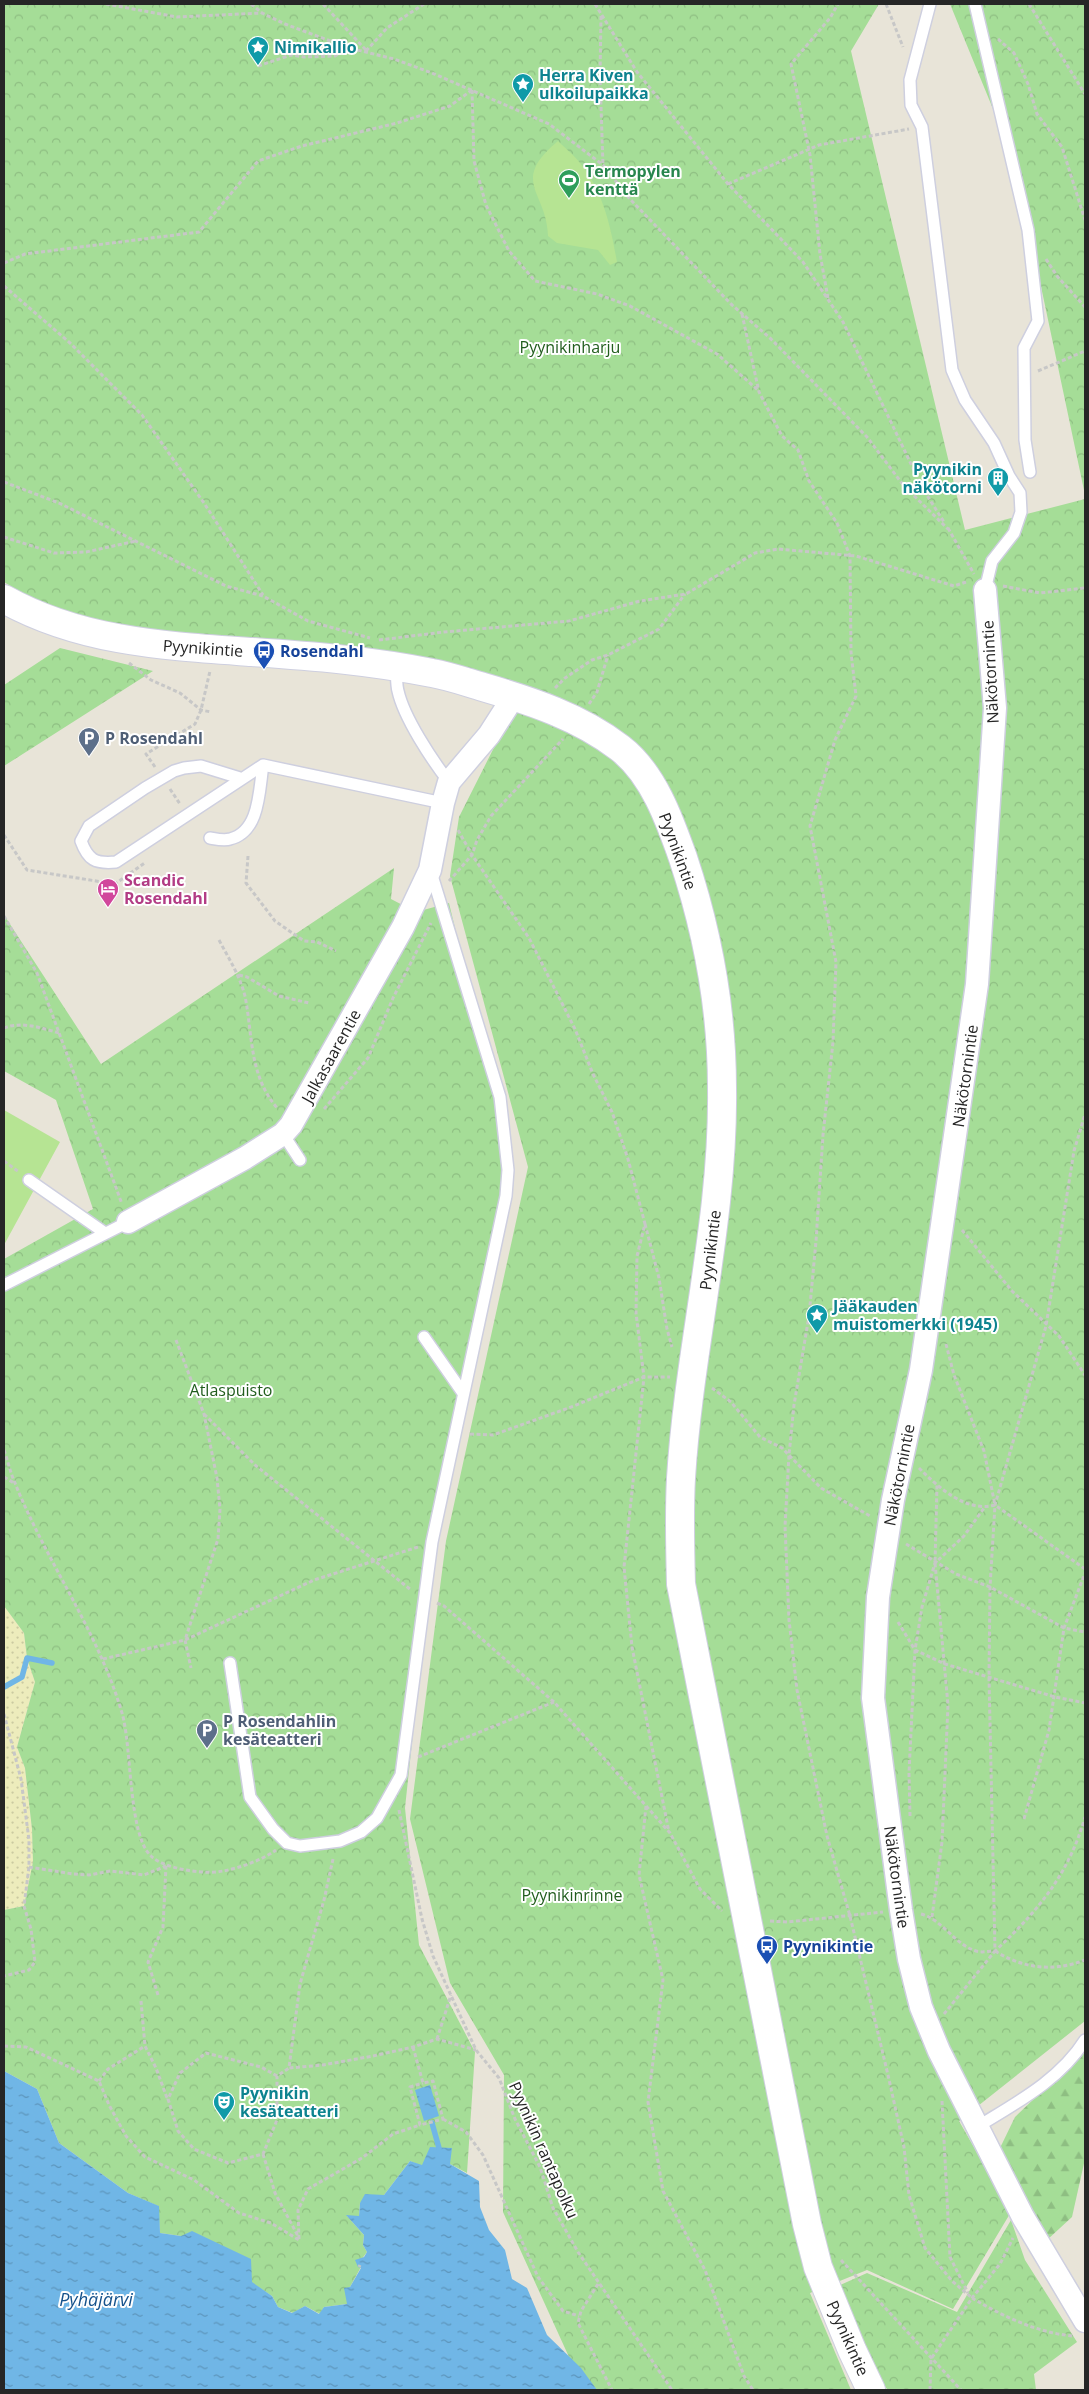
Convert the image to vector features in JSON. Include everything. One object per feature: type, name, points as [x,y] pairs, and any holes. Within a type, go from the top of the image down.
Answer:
[{"type":"street","name":"Näkötornintie","points":[[985,590],[995,708],[977,984],[921,1370],[889,1527],[878,1597],[873,1698],[909,1959],[921,2007],[930,2030],[977,2127],[1084,2329]]},
{"type":"street","name":"Pyynikintie","points":[[4,599],[40,618],[98,636],[154,645],[373,661],[439,674],[526,700],[578,722],[622,748],[642,772],[655,792],[669,820],[684,860],[711,961],[721,1043],[721,1134],[716,1208],[681,1475],[679,1529],[681,1584],[807,2224],[818,2267],[852,2350],[871,2390]]},
{"type":"street","name":"Jalkasaarentie","points":[[128,1222],[245,1158],[287,1129],[403,927],[430,870],[449,782],[489,735],[526,700]]},
{"type":"lane","points":[[930,4],[910,80],[911,105],[922,127],[952,370],[965,400],[994,443],[1009,476],[1020,493],[1021,512],[1014,533],[992,562],[985,590]]},
{"type":"lane","points":[[975,4],[1028,230],[1038,321],[1024,348],[1025,440],[1030,472]]},
{"type":"lane","points":[[396,666],[397,690],[405,709],[437,767],[449,782]]},
{"type":"lane","points":[[240,778],[201,766],[184,768],[162,778],[89,826],[81,841],[85,852],[91,859],[106,863],[116,862],[240,778],[263,765],[443,804]]},
{"type":"lane","points":[[210,838],[229,840],[248,830],[256,812],[263,765]]},
{"type":"lane","points":[[230,1662],[250,1797],[273,1829],[287,1843],[300,1846],[340,1841],[361,1832],[377,1818],[401,1775],[432,1542],[506,1196],[508,1170],[500,1097],[442,902],[430,870]]},
{"type":"lane","points":[[287,1129],[300,1160]]},
{"type":"lane","points":[[29,1180],[105,1233]]},
{"type":"lane","name":"Jalkasaarentie","points":[[4,1285],[128,1222]]},
{"type":"lane","points":[[424,1337],[463,1393]]},
{"type":"lane","points":[[977,2127],[1023,2099],[1056,2074],[1085,2040]]},
{"type":"path","points":[[106,4],[177,17],[262,13]]},
{"type":"path","points":[[252,4],[262,13],[349,48],[366,51],[417,67],[549,124],[603,165],[630,198],[742,314],[771,339],[867,437],[904,486],[948,529]]},
{"type":"path","points":[[323,4],[366,51]]},
{"type":"path","points":[[366,51],[387,28],[424,4]]},
{"type":"path","points":[[595,4],[637,72],[728,184],[803,262],[843,322],[924,489],[967,564],[985,590],[995,584],[1040,593],[1085,588]]},
{"type":"path","points":[[828,301],[820,254],[809,150],[791,64],[830,18],[838,4]]},
{"type":"path","points":[[886,4],[913,72]]},
{"type":"path","points":[[1030,4],[1085,94]]},
{"type":"path","points":[[602,14],[600,76],[603,165]]},
{"type":"path","points":[[980,23],[1014,53],[1028,84],[1037,114],[1062,146],[1085,220]]},
{"type":"path","points":[[258,66],[291,54],[304,58],[335,56],[349,48]]},
{"type":"path","points":[[4,263],[25,254],[199,232],[258,161],[302,146],[397,123],[450,106],[472,90]]},
{"type":"path","points":[[472,90],[474,161],[486,205],[509,251],[535,281],[597,294],[630,306],[717,354],[743,375],[759,392]]},
{"type":"path","points":[[728,184],[819,145],[922,127]]},
{"type":"path","points":[[1028,230],[1057,276],[1085,307]]},
{"type":"path","points":[[4,286],[70,343],[142,415],[204,503],[263,596]]},
{"type":"path","points":[[742,314],[759,392],[782,436],[798,450],[809,481],[838,522],[850,556],[851,652],[856,696],[835,740],[810,826],[836,962],[833,1042],[823,1135],[809,1316],[794,1405],[785,1526],[789,1620],[797,1690],[827,1836],[850,1916],[904,2147],[909,2194],[925,2248],[952,2281],[972,2298],[997,2312],[1054,2335],[1084,2329]]},
{"type":"path","points":[[1023,376],[1085,351]]},
{"type":"path","points":[[4,482],[59,503],[226,586],[263,596],[308,621],[377,640],[569,621],[640,601],[686,594]]},
{"type":"path","points":[[4,537],[54,553],[86,552],[136,541]]},
{"type":"path","points":[[526,700],[592,660],[608,655],[658,629],[686,594],[755,553],[778,550],[850,556],[954,586]]},
{"type":"path","points":[[323,1111],[368,1058],[393,998],[442,902],[446,884],[472,855],[477,840],[491,816],[542,764],[578,722],[597,692],[608,655]]},
{"type":"path","points":[[126,660],[151,680],[180,693],[201,710],[211,712]]},
{"type":"path","points":[[187,814],[146,754],[195,724],[201,710],[211,665]]},
{"type":"path","points":[[443,804],[472,855],[528,938],[576,1029],[593,1074],[612,1112],[625,1150],[659,1278],[667,1329],[674,1353],[681,1367],[732,1402],[760,1437],[782,1448],[821,1488],[889,1527],[899,1539],[956,1574],[990,1587],[1064,1628],[1085,1632]]},
{"type":"path","points":[[248,856],[246,883],[276,921],[304,941],[317,942],[336,951]]},
{"type":"path","points":[[4,916],[37,973],[128,1222]]},
{"type":"path","points":[[219,940],[239,975],[245,996],[258,1077],[287,1129]]},
{"type":"path","points":[[239,975],[247,977],[279,996],[309,1003]]},
{"type":"path","points":[[4,1028],[9,1026],[36,1026],[60,1034]]},
{"type":"path","points":[[996,1951],[989,1677],[990,1587],[995,1505],[1046,1326],[1074,1151],[1085,1114]]},
{"type":"path","points":[[957,1222],[971,1244],[992,1264],[1012,1291],[1070,1350],[1085,1375]]},
{"type":"path","points":[[645,1224],[637,1256],[636,1312],[644,1377],[624,1567],[632,1647],[670,1833]]},
{"type":"path","points":[[945,1337],[954,1375],[984,1451],[995,1505],[1085,1568]]},
{"type":"path","points":[[176,1340],[204,1414],[217,1478],[220,1509],[218,1539],[185,1640],[190,1668]]},
{"type":"path","points":[[455,1433],[493,1435],[574,1406],[644,1377],[693,1376]]},
{"type":"path","points":[[204,1414],[255,1465],[375,1561],[425,1598],[444,1606],[554,1702],[670,1833],[700,1889],[728,1916]]},
{"type":"path","points":[[4,1450],[15,1483],[103,1659],[122,1713],[128,1738],[135,1810],[140,1838],[150,1856],[166,1866],[222,1872],[268,1855],[287,1843]]},
{"type":"path","points":[[903,1454],[937,1485],[973,1506],[984,1508],[995,1505]]},
{"type":"path","points":[[4,1477],[15,1483]]},
{"type":"path","points":[[937,1485],[935,1562],[948,1705],[943,1833],[932,1917],[963,1945],[977,1951],[996,1951],[1013,1962],[1042,1967],[1068,1966],[1085,1960]]},
{"type":"path","points":[[911,1822],[909,1773],[915,1650],[922,1607],[935,1562],[964,1536],[984,1508]]},
{"type":"path","points":[[103,1659],[185,1640],[314,1580],[432,1542]]},
{"type":"path","points":[[1024,1819],[1049,1730],[1064,1628],[1085,1573]]},
{"type":"path","points":[[878,1597],[891,1611],[915,1650],[945,1664],[1055,1697],[1085,1703]]},
{"type":"path","points":[[403,1761],[430,1753],[554,1702]]},
{"type":"path","points":[[4,1714],[21,1779],[29,1840],[29,1867],[24,1906],[31,1929],[35,1962],[29,1970],[4,1976]]},
{"type":"path","name":"Pyynikin rantapolku","points":[[394,1790],[422,1919],[433,1956],[476,2050],[498,2078],[515,2119],[540,2167],[553,2208],[598,2284],[672,2390]]},
{"type":"path","points":[[646,1806],[639,1875],[663,1980],[648,2102],[664,2191],[704,2270],[744,2376],[753,2390]]},
{"type":"path","points":[[930,2030],[996,1951],[1027,1921],[1057,1884],[1079,1840],[1085,1817]]},
{"type":"path","points":[[289,2068],[300,1984],[334,1858]]},
{"type":"path","points":[[29,1867],[73,1874],[89,1875],[110,1871],[144,1875],[166,1866]]},
{"type":"path","points":[[158,1994],[148,1962],[163,1927],[166,1866]]},
{"type":"path","points":[[769,1921],[787,1922],[886,1912]]},
{"type":"path","points":[[437,2039],[451,1995]]},
{"type":"path","points":[[141,2001],[145,2046],[156,2068],[178,2131],[194,2149],[228,2163],[263,2154]]},
{"type":"path","points":[[277,2076],[289,2068],[323,2065],[413,2047],[437,2039],[476,2050]]},
{"type":"path","points":[[4,2046],[26,2047],[99,2080],[109,2105],[126,2136],[145,2157],[194,2180],[239,2213],[271,2223],[299,2240]]},
{"type":"path","points":[[99,2080],[108,2069],[145,2046]]},
{"type":"path","points":[[413,2047],[423,2083]]},
{"type":"path","points":[[168,2099],[180,2073],[206,2053],[261,2067],[277,2076]]},
{"type":"path","points":[[277,2076],[277,2120],[263,2154],[275,2193],[299,2240]]},
{"type":"path","points":[[420,2125],[410,2087],[433,2081],[444,2119],[466,2132],[483,2155],[538,2278],[564,2311],[580,2316]]},
{"type":"path","points":[[942,2097],[950,2257],[972,2298]]},
{"type":"path","points":[[299,2240],[298,2210],[308,2189],[362,2158],[393,2134],[444,2119]]},
{"type":"path","points":[[930,2390],[931,2360],[972,2298],[1000,2264],[1023,2217]]},
{"type":"path","points":[[836,2255],[931,2360],[961,2390]]},
{"type":"path","points":[[598,2284],[578,2323],[612,2390]]},
{"type":"green space","name":"Pyynikinharju","points":[[4,4],[879,4],[851,51],[965,530],[1085,499],[1085,2021],[959,2121],[1011,2212],[953,2309],[867,2270],[810,2293],[851,2390],[584,2390],[503,2212],[504,2075],[450,1983],[410,1819],[446,1541],[528,1167],[450,876],[459,817],[524,688],[182,646],[69,621],[4,582]]},
{"type":"green space","points":[[950,4],[1085,4],[1085,495],[1039,277],[993,109]]},
{"type":"green space","name":"Termopylen kenttä","points":[[558,141],[578,160],[595,185],[609,223],[617,262],[610,265],[598,250],[557,243],[548,236],[546,221],[534,187],[533,177],[543,155]]},
{"type":"green space","points":[[60,648],[153,671],[4,766],[4,685]]},
{"type":"green space","name":"Atlaspuisto","points":[[394,868],[391,899],[416,912],[449,903],[511,1160],[435,1527],[405,1808],[419,1945],[475,2052],[467,2173],[450,2164],[422,2166],[410,2161],[384,2195],[360,2203],[359,2216],[347,2216],[364,2235],[363,2245],[367,2252],[358,2264],[358,2267],[361,2267],[350,2287],[347,2304],[324,2307],[320,2314],[305,2306],[293,2313],[278,2307],[272,2296],[181,2236],[160,2233],[158,2206],[128,2193],[59,2143],[37,2089],[4,2071],[4,1910],[24,1906],[33,1862],[32,1829],[25,1768],[17,1747],[35,1682],[27,1658],[24,1633],[4,1606],[4,1259],[93,1209],[56,1100],[4,1071],[4,915],[101,1064]]},
{"type":"green space","points":[[4,1110],[60,1142],[4,1245]]},
{"type":"green space","points":[[1085,2050],[1085,2159],[1072,2217],[1047,2240],[1000,2148],[1015,2117]]},
{"type":"green space","points":[[1011,2220],[1025,2260],[1077,2342],[1034,2374],[1036,2390],[888,2390],[879,2380],[838,2286],[867,2273],[957,2312]]},
{"type":"sand","points":[[4,1606],[24,1633],[27,1658],[35,1682],[17,1747],[25,1768],[32,1829],[33,1862],[24,1906],[4,1910]]},
{"type":"water","name":"Pyhäjärvi","points":[[4,2071],[37,2089],[59,2143],[128,2193],[159,2206],[160,2233],[181,2236],[192,2231],[251,2259],[252,2282],[272,2296],[278,2307],[292,2313],[305,2306],[319,2314],[324,2307],[347,2304],[344,2288],[350,2287],[361,2268],[358,2267],[355,2260],[364,2257],[367,2252],[363,2245],[364,2235],[346,2215],[359,2216],[360,2203],[365,2194],[384,2195],[410,2161],[422,2165],[430,2147],[452,2148],[450,2164],[479,2181],[480,2207],[489,2230],[505,2250],[512,2279],[527,2288],[547,2335],[581,2368],[597,2390],[4,2390]]},
{"type":"water","points":[[430,2085],[439,2116],[424,2121],[415,2090]]},
{"type":"waterway","points":[[4,1687],[22,1677],[27,1658],[52,1663]]},
{"type":"waterway","points":[[432,2123],[439,2148]]},
{"type":"place","name":"Nimikallio","points":[[258,66]]},
{"type":"place","name":"Herra Kiven ulkoilupaikka","points":[[523,103]]},
{"type":"place","name":"Termopylen kenttä","points":[[569,199]]},
{"type":"place","name":"Pyynikin näkötorni","points":[[998,497]]},
{"type":"place","name":"Rosendahl","points":[[264,670]]},
{"type":"place","name":"P Rosendahl","points":[[89,757]]},
{"type":"place","name":"Scandic Rosendahl","points":[[108,908]]},
{"type":"place","name":"Jääkauden muistomerkki (1945)","points":[[817,1334]]},
{"type":"place","name":"P Rosendahlin kesäteatteri","points":[[207,1749]]},
{"type":"place","name":"Pyynikintie","points":[[767,1965]]},
{"type":"place","name":"Pyynikin kesäteatteri","points":[[224,2121]]},
{"type":"park label","name":"Pyynikinrinne","points":[[572,1895]]}]
